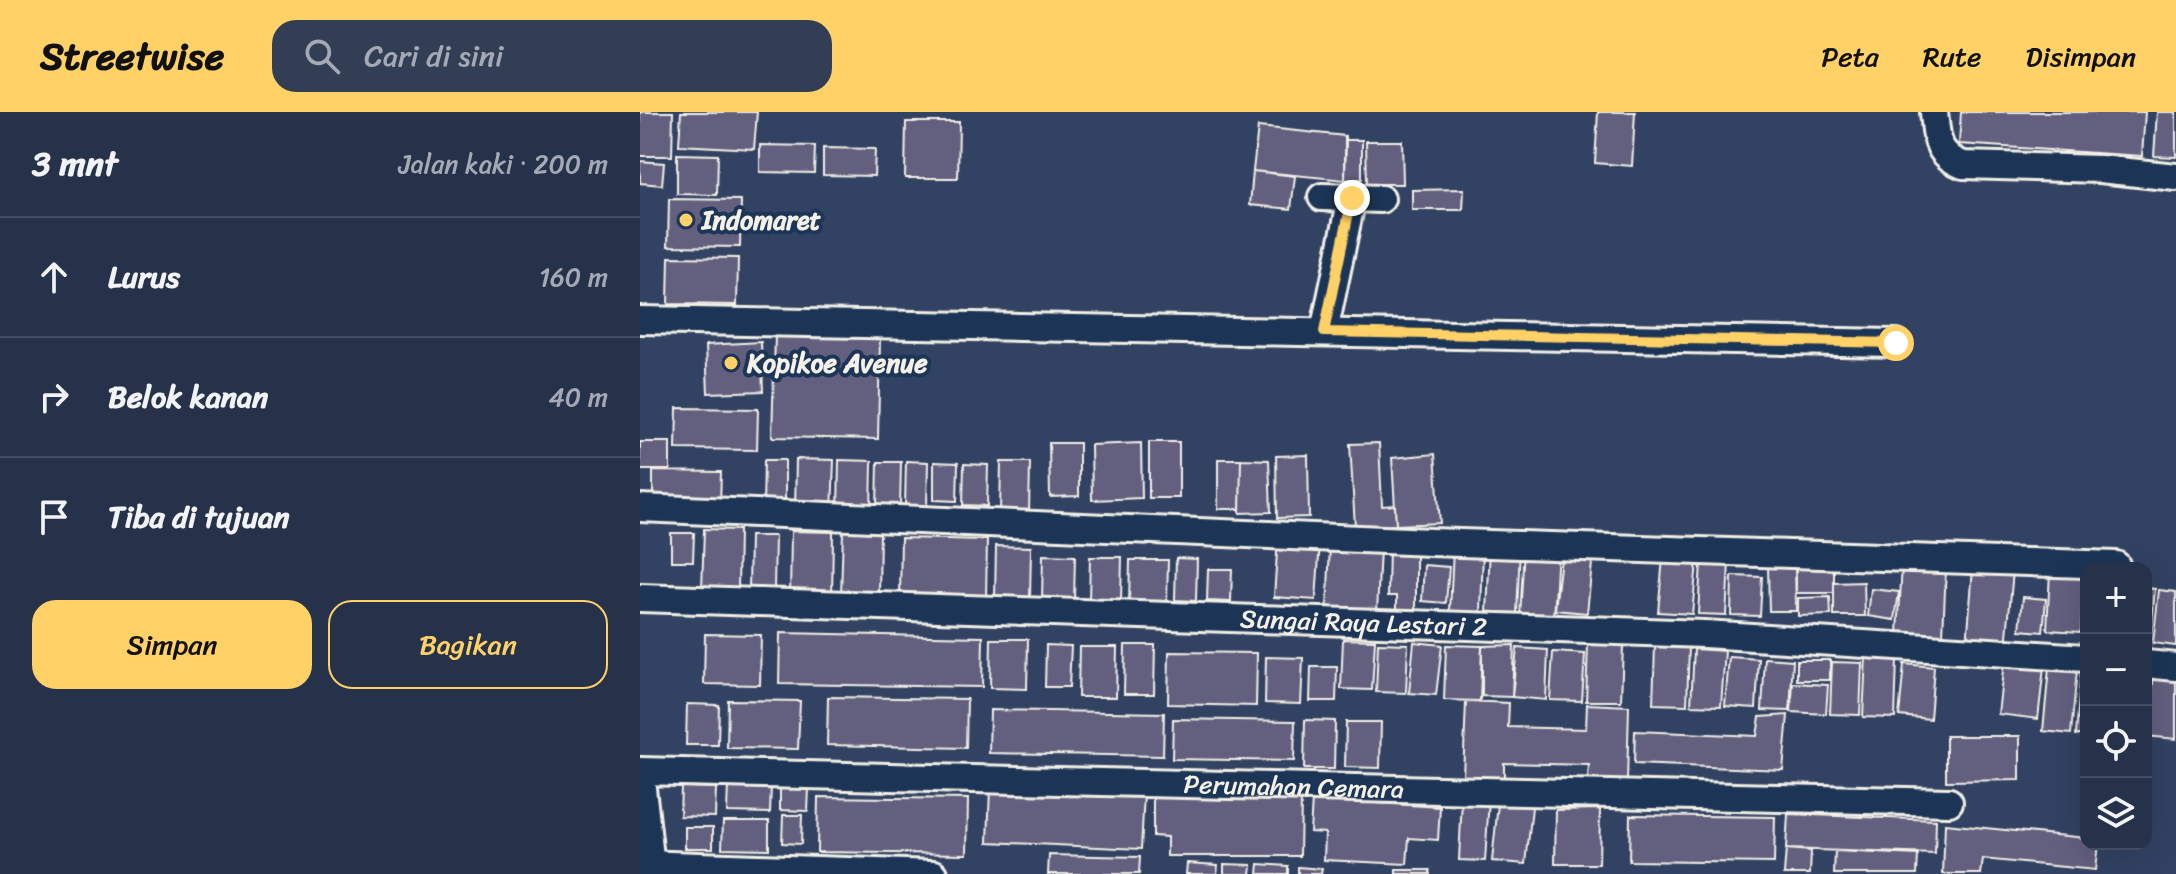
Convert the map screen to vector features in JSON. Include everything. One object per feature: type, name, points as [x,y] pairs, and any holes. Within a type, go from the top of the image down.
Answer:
[{"type":"street","points":[[1934,112],[1938,149],[1948,159],[1963,165],[2100,169],[2176,177]]},
{"type":"street","points":[[1322,197],[1381,199]]},
{"type":"street","points":[[1324,332],[1352,198]]},
{"type":"street","points":[[640,320],[1896,343]]},
{"type":"street","points":[[640,508],[1431,542],[2080,564]]},
{"type":"street","name":"Sungai Raya Lestari 2","points":[[640,598],[1704,634],[2080,658]]},
{"type":"street","points":[[2152,665],[2176,667]]},
{"type":"street","points":[[640,771],[647,867],[934,874]]},
{"type":"street","name":"Perumahan Cemara","points":[[640,771],[1949,802]]},
{"type":"building","points":[[640,112],[673,112],[672,156],[640,156]]},
{"type":"building","points":[[681,112],[757,112],[754,149],[679,145]]},
{"type":"building","points":[[1598,112],[1635,112],[1632,166],[1595,163]]},
{"type":"building","points":[[1961,112],[2145,112],[2142,156],[1959,144]]},
{"type":"building","points":[[2157,112],[2176,112],[2176,157],[2154,156]]},
{"type":"building","points":[[906,122],[959,122],[958,178],[905,178]]},
{"type":"building","points":[[1258,127],[1345,136],[1345,180],[1253,171]]},
{"type":"building","points":[[1346,140],[1362,140],[1362,179],[1345,180]]},
{"type":"building","points":[[1366,141],[1402,141],[1403,184],[1367,184]]},
{"type":"building","points":[[760,145],[815,146],[814,173],[760,172]]},
{"type":"building","points":[[823,148],[875,149],[874,176],[823,175]]},
{"type":"building","points":[[677,154],[718,155],[717,195],[677,194]]},
{"type":"building","points":[[640,161],[664,163],[662,185],[640,183]]},
{"type":"building","points":[[1253,171],[1295,176],[1291,209],[1250,205]]},
{"type":"building","points":[[1464,189],[1463,210],[1412,210],[1412,190]]},
{"type":"building","points":[[669,199],[741,200],[740,247],[668,246]]},
{"type":"building","points":[[669,257],[738,258],[737,305],[668,304]]},
{"type":"building","points":[[775,336],[880,338],[878,439],[772,437]]},
{"type":"building","points":[[761,342],[763,391],[708,393],[706,345]]},
{"type":"building","points":[[677,408],[758,409],[757,450],[676,449]]},
{"type":"building","points":[[640,442],[670,442],[670,470],[640,470]]},
{"type":"building","points":[[1149,442],[1179,442],[1179,498],[1149,498]]},
{"type":"building","points":[[1049,443],[1079,443],[1079,496],[1050,497]]},
{"type":"building","points":[[1141,443],[1142,498],[1092,500],[1091,445]]},
{"type":"building","points":[[1379,443],[1382,506],[1395,505],[1396,525],[1355,527],[1350,444]]},
{"type":"building","points":[[1435,454],[1440,523],[1396,525],[1392,458]]},
{"type":"building","points":[[1308,455],[1309,517],[1277,518],[1276,456]]},
{"type":"building","points":[[796,459],[834,460],[832,512],[795,511]]},
{"type":"building","points":[[1218,459],[1241,459],[1240,509],[1218,509]]},
{"type":"building","points":[[1241,459],[1269,460],[1271,512],[1240,513]]},
{"type":"building","points":[[764,460],[785,460],[785,509],[763,509]]},
{"type":"building","points":[[839,460],[872,461],[871,512],[838,511]]},
{"type":"building","points":[[906,461],[928,462],[927,507],[905,506]]},
{"type":"building","points":[[878,462],[901,462],[900,508],[877,508]]},
{"type":"building","points":[[934,462],[958,463],[957,501],[934,500]]},
{"type":"building","points":[[1001,462],[1030,462],[1029,513],[1000,512]]},
{"type":"building","points":[[964,464],[988,465],[987,506],[963,505]]},
{"type":"building","points":[[653,471],[721,472],[720,505],[653,504]]},
{"type":"building","points":[[704,529],[739,530],[738,591],[702,590]]},
{"type":"building","points":[[791,531],[833,532],[832,602],[790,601]]},
{"type":"building","points":[[843,531],[880,531],[879,596],[841,596]]},
{"type":"building","points":[[671,533],[694,533],[693,561],[671,561]]},
{"type":"building","points":[[750,536],[775,536],[774,590],[749,590]]},
{"type":"building","points":[[901,538],[987,540],[986,599],[900,598]]},
{"type":"building","points":[[1278,538],[1320,541],[1316,600],[1274,597]]},
{"type":"building","points":[[1330,545],[1380,547],[1377,613],[1327,611]]},
{"type":"building","points":[[996,546],[1031,547],[1030,599],[995,598]]},
{"type":"building","points":[[1389,547],[1416,547],[1416,609],[1397,609],[1397,596],[1388,596]]},
{"type":"building","points":[[1490,548],[1520,549],[1517,613],[1487,612]]},
{"type":"building","points":[[1524,548],[1558,549],[1554,619],[1520,617]]},
{"type":"building","points":[[1453,549],[1483,550],[1481,612],[1450,611]]},
{"type":"building","points":[[1562,549],[1593,553],[1587,613],[1555,610]]},
{"type":"building","points":[[1043,555],[1075,556],[1074,600],[1042,600]]},
{"type":"building","points":[[1090,557],[1122,557],[1121,601],[1089,601]]},
{"type":"building","points":[[1176,558],[1197,559],[1196,601],[1175,600]]},
{"type":"building","points":[[1663,558],[1697,562],[1692,614],[1658,612]]},
{"type":"building","points":[[1130,560],[1168,560],[1167,604],[1129,604]]},
{"type":"building","points":[[1701,562],[1729,563],[1726,615],[1698,614]]},
{"type":"building","points":[[1424,565],[1449,567],[1446,603],[1422,601]]},
{"type":"building","points":[[1902,565],[1946,567],[1943,635],[1898,633]]},
{"type":"building","points":[[1768,566],[1795,566],[1796,611],[1769,611]]},
{"type":"building","points":[[1796,568],[1834,568],[1834,593],[1796,593]]},
{"type":"building","points":[[1973,568],[2013,571],[2006,647],[1967,644]]},
{"type":"building","points":[[1208,569],[1232,569],[1231,602],[1207,601]]},
{"type":"building","points":[[2050,571],[2080,573],[2080,632],[2047,630]]},
{"type":"building","points":[[1732,576],[1762,577],[1760,616],[1731,615]]},
{"type":"building","points":[[1864,582],[1865,616],[1834,616],[1834,583]]},
{"type":"building","points":[[1871,589],[1899,592],[1895,620],[1868,616]]},
{"type":"building","points":[[2152,589],[2155,589],[2152,623]]},
{"type":"building","points":[[2159,590],[2176,592],[2176,646],[2153,643]]},
{"type":"building","points":[[1830,597],[1831,615],[1798,616],[1798,598]]},
{"type":"building","points":[[2023,597],[2046,599],[2043,632],[2020,630]]},
{"type":"building","points":[[780,633],[983,637],[982,687],[779,684]]},
{"type":"building","points":[[705,634],[761,635],[760,685],[704,684]]},
{"type":"building","points":[[991,639],[1028,639],[1027,689],[990,688]]},
{"type":"building","points":[[1343,639],[1375,640],[1372,690],[1341,689]]},
{"type":"building","points":[[1414,642],[1442,645],[1436,695],[1409,693]]},
{"type":"building","points":[[1378,643],[1408,644],[1406,693],[1376,692]]},
{"type":"building","points":[[1588,644],[1623,645],[1621,701],[1586,701]]},
{"type":"building","points":[[1046,645],[1071,646],[1069,687],[1045,687]]},
{"type":"building","points":[[1125,645],[1155,645],[1154,694],[1124,694]]},
{"type":"building","points":[[1446,645],[1482,646],[1480,701],[1444,700]]},
{"type":"building","points":[[1514,645],[1512,697],[1482,696],[1482,646]]},
{"type":"building","points":[[1655,646],[1689,647],[1687,705],[1653,704]]},
{"type":"building","points":[[1079,647],[1117,647],[1116,697],[1078,697]]},
{"type":"building","points":[[1517,648],[1548,650],[1546,700],[1512,697]]},
{"type":"building","points":[[1694,649],[1725,651],[1721,706],[1691,705]]},
{"type":"building","points":[[1169,652],[1257,653],[1256,706],[1168,704]]},
{"type":"building","points":[[1553,652],[1585,654],[1582,701],[1550,700]]},
{"type":"building","points":[[1266,657],[1303,658],[1301,704],[1265,703]]},
{"type":"building","points":[[1729,657],[1759,659],[1756,708],[1725,706]]},
{"type":"building","points":[[1866,657],[1897,658],[1895,718],[1863,717]]},
{"type":"building","points":[[1765,658],[1793,660],[1790,711],[1762,710]]},
{"type":"building","points":[[1797,660],[1830,660],[1830,680],[1797,680]]},
{"type":"building","points":[[1832,662],[1862,663],[1860,715],[1830,714]]},
{"type":"building","points":[[2004,662],[2044,667],[2038,719],[1998,714]]},
{"type":"building","points":[[1904,664],[1934,667],[1930,719],[1899,716]]},
{"type":"building","points":[[1311,667],[1337,667],[1336,701],[1310,701]]},
{"type":"building","points":[[2049,668],[2077,670],[2071,734],[2043,731]]},
{"type":"building","points":[[2154,675],[2176,678],[2176,739],[2152,737]]},
{"type":"building","points":[[1793,683],[1828,685],[1826,714],[1791,712]]},
{"type":"building","points":[[2080,684],[2080,735],[2076,735]]},
{"type":"building","points":[[828,697],[967,699],[966,748],[827,745]]},
{"type":"building","points":[[728,700],[800,701],[798,749],[727,748]]},
{"type":"building","points":[[1466,701],[1509,703],[1508,727],[1586,729],[1587,704],[1629,706],[1627,781],[1588,780],[1589,765],[1504,763],[1504,778],[1463,777]]},
{"type":"building","points":[[687,704],[719,705],[718,745],[686,745]]},
{"type":"building","points":[[990,710],[1164,713],[1163,756],[989,753]]},
{"type":"building","points":[[1788,715],[1783,770],[1634,764],[1635,731],[1757,736],[1760,717]]},
{"type":"building","points":[[1173,719],[1295,721],[1294,761],[1172,759]]},
{"type":"building","points":[[1305,720],[1335,721],[1334,769],[1304,769]]},
{"type":"building","points":[[1346,722],[1381,722],[1380,768],[1345,767]]},
{"type":"building","points":[[1946,736],[2020,736],[2020,780],[1946,781]]},
{"type":"building","points":[[728,785],[771,785],[770,813],[727,812]]},
{"type":"building","points":[[681,787],[716,788],[715,817],[680,816]]},
{"type":"building","points":[[990,787],[1144,793],[1141,849],[988,842]]},
{"type":"building","points":[[780,788],[809,788],[808,811],[780,810]]},
{"type":"building","points":[[818,797],[968,799],[967,854],[817,852]]},
{"type":"building","points":[[1153,797],[1301,798],[1300,856],[1167,856],[1167,837],[1153,836]]},
{"type":"building","points":[[1462,798],[1489,799],[1485,861],[1459,860]]},
{"type":"building","points":[[1312,799],[1440,807],[1438,840],[1409,838],[1407,864],[1324,860],[1325,833],[1310,832]]},
{"type":"building","points":[[1498,804],[1532,807],[1526,864],[1492,861]]},
{"type":"building","points":[[1600,809],[1599,864],[1555,864],[1556,810]]},
{"type":"building","points":[[1788,814],[1936,820],[1935,854],[1786,849]]},
{"type":"building","points":[[783,815],[802,815],[801,844],[782,843]]},
{"type":"building","points":[[1630,815],[1775,817],[1774,863],[1629,861]]},
{"type":"building","points":[[723,821],[769,821],[769,849],[722,848]]},
{"type":"building","points":[[1945,824],[2080,837],[2080,850],[2097,850],[2095,870],[1983,859],[1981,874],[1943,874]]},
{"type":"building","points":[[685,827],[713,827],[713,848],[685,848]]},
{"type":"building","points":[[1786,849],[1811,851],[1810,874],[1784,874]]},
{"type":"building","points":[[1835,851],[1918,855],[1917,874],[1834,874]]},
{"type":"building","points":[[1049,855],[1140,857],[1139,874],[1048,874]]},
{"type":"building","points":[[1187,863],[1218,865],[1217,874],[1186,874]]},
{"type":"building","points":[[1224,864],[1252,865],[1251,874],[1224,874]]},
{"type":"building","points":[[1259,864],[1288,866],[1288,874],[1258,874]]},
{"type":"building","points":[[1298,867],[1322,869],[1321,874],[1298,874]]},
{"type":"building","points":[[1396,870],[1430,870],[1430,874],[1396,874]]},
{"type":"place","name":"Indomaret","points":[[686,220]]},
{"type":"place","name":"Kopikoe Avenue","points":[[731,363]]},
{"type":"route","points":[[1352,198],[1324,332],[1896,343]]}]
